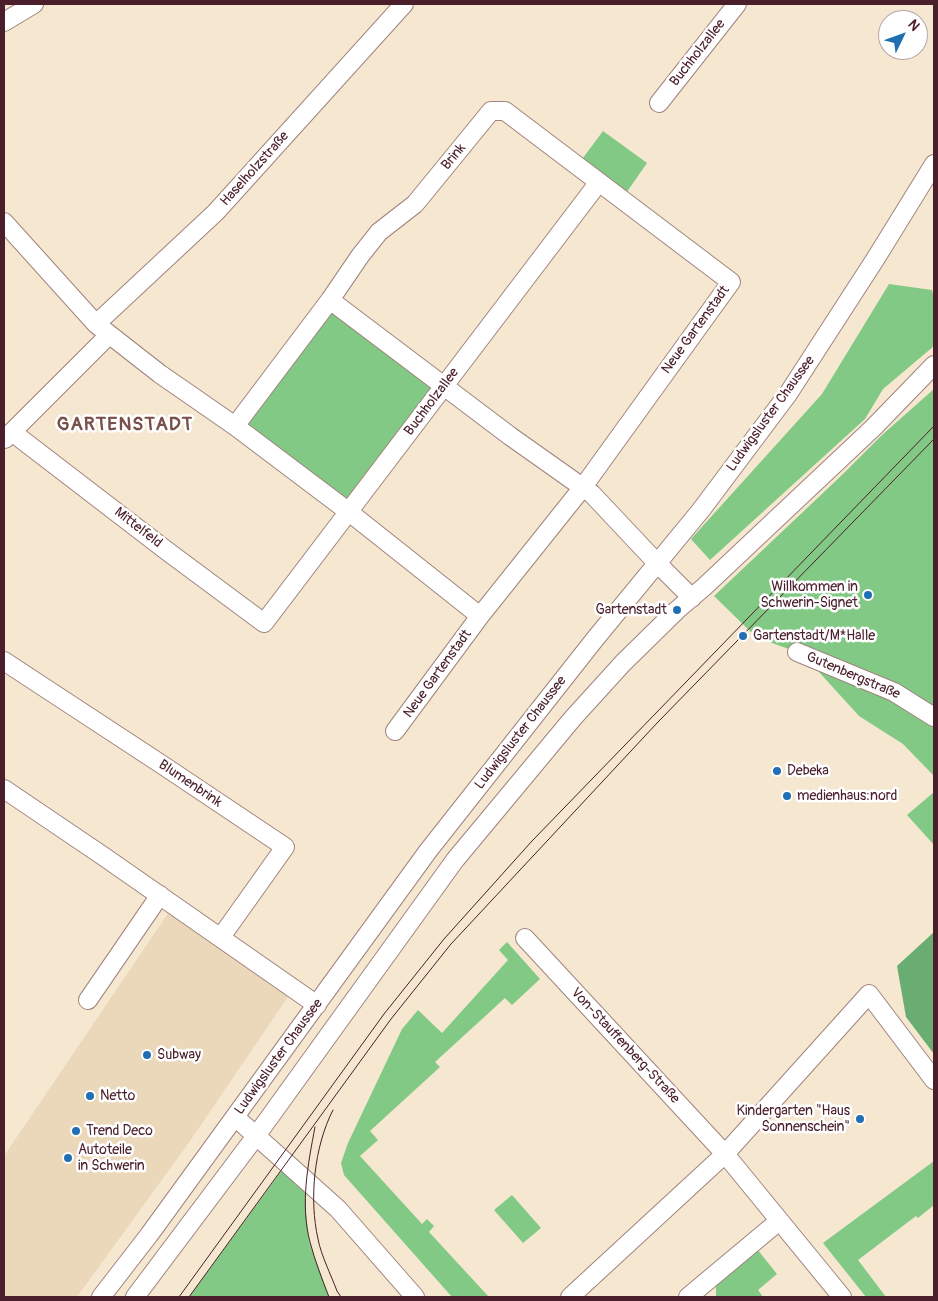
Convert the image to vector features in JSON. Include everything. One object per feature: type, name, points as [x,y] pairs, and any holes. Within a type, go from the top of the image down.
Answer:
[{"type":"street","points":[[4,22],[34,4]]},
{"type":"street","name":"Haselholzstraße","points":[[8,436],[103,329],[216,212],[404,4]]},
{"type":"street","name":"Buchholzallee","points":[[659,103],[737,4]]},
{"type":"street","name":"Brink","points":[[235,426],[379,232],[415,204],[491,111],[505,110],[599,182]]},
{"type":"street","name":"Ludwigsluster Chaussee","points":[[101,1297],[149,1235],[428,851],[572,668],[701,510],[788,394],[934,164]]},
{"type":"street","name":"Buchholzallee","points":[[264,622],[599,182]]},
{"type":"street","name":"Neue Gartenstadt","points":[[395,731],[480,616],[583,487],[731,282],[599,182]]},
{"type":"street","points":[[4,222],[103,329],[160,374],[235,426],[349,512]]},
{"type":"street","points":[[330,300],[510,436],[592,494],[692,598]]},
{"type":"street","name":"Ludwigsluster Chaussee","points":[[135,1297],[256,1136],[455,860],[573,718],[623,662],[874,427],[934,365]]},
{"type":"street","name":"Mittelfeld","points":[[8,436],[264,622]]},
{"type":"street","name":"Neue Gartenstadt","points":[[349,512],[480,616]]},
{"type":"street","name":"Gutenbergstraße","points":[[797,652],[894,692],[934,717]]},
{"type":"street","name":"Blumenbrink","points":[[4,661],[285,847],[221,937]]},
{"type":"street","points":[[4,790],[160,895],[317,1005]]},
{"type":"street","points":[[88,1000],[160,895]]},
{"type":"street","name":"Von-Stauffenberg-Straße","points":[[525,938],[725,1154],[842,1297]]},
{"type":"street","points":[[570,1297],[725,1154],[869,994],[934,1080]]},
{"type":"street","points":[[234,1117],[338,1209],[415,1297]]},
{"type":"street","points":[[688,1297],[780,1221]]},
{"type":"shaded area","points":[[175,903],[294,988],[190,1141],[77,1297],[4,1297],[4,1156]]},
{"type":"green space","points":[[603,131],[647,163],[622,199],[577,166]]},
{"type":"green space","points":[[889,284],[932,290],[934,298],[934,346],[883,389],[865,419],[710,560],[691,539],[822,394]]},
{"type":"green space","points":[[330,300],[444,386],[349,512],[235,426]]},
{"type":"green space","points":[[934,389],[934,776],[903,744],[859,716],[809,661],[797,652],[755,636],[714,596],[882,435]]},
{"type":"green space","points":[[934,792],[934,845],[907,815]]},
{"type":"green space","points":[[934,932],[934,1054],[906,1017],[897,966]]},
{"type":"green space","points":[[507,942],[540,979],[512,1005],[505,998],[435,1062],[440,1067],[370,1131],[378,1140],[360,1156],[422,1224],[427,1219],[434,1226],[429,1232],[489,1297],[452,1297],[344,1175],[341,1163],[348,1143],[402,1029],[418,1010],[442,1033],[508,960],[499,950]]},
{"type":"green space","points":[[934,1161],[934,1205],[918,1218],[916,1216],[858,1260],[886,1297],[866,1297],[823,1243]]},
{"type":"green space","points":[[287,1163],[306,1180],[306,1213],[309,1241],[329,1297],[189,1297]]},
{"type":"green space","points":[[512,1195],[541,1228],[523,1243],[494,1210]]},
{"type":"green space","points":[[757,1249],[777,1274],[758,1290],[763,1297],[716,1297],[716,1282]]},
{"type":"tram line","points":[[179,1297],[384,1014],[444,939],[532,841],[934,426]]},
{"type":"tram line","points":[[189,1297],[391,1019],[451,944],[658,722],[934,439]]},
{"type":"tram line","points":[[333,1110],[321,1140],[315,1173],[314,1207],[319,1245],[341,1297]]},
{"type":"tram line","points":[[315,1127],[306,1184],[307,1228],[312,1249],[329,1297]]},
{"type":"place","name":"Willkommen in Schwerin-Signet","points":[[868,595]]},
{"type":"place","name":"Gartenstadt","points":[[677,610]]},
{"type":"place","name":"Gartenstadt/M*Halle","points":[[743,636]]},
{"type":"place","name":"Debeka","points":[[777,771]]},
{"type":"place","name":"medienhaus:nord","points":[[787,796]]},
{"type":"place","name":"Subway","points":[[147,1055]]},
{"type":"place","name":"Netto","points":[[90,1096]]},
{"type":"place","name":"Kindergarten \"Haus Sonnenschein\"","points":[[860,1119]]},
{"type":"place","name":"Trend Deco","points":[[76,1131]]},
{"type":"place","name":"Autoteile in Schwerin","points":[[68,1158]]},
{"type":"district","name":"GARTENSTADT","points":[[125,425]]}]
